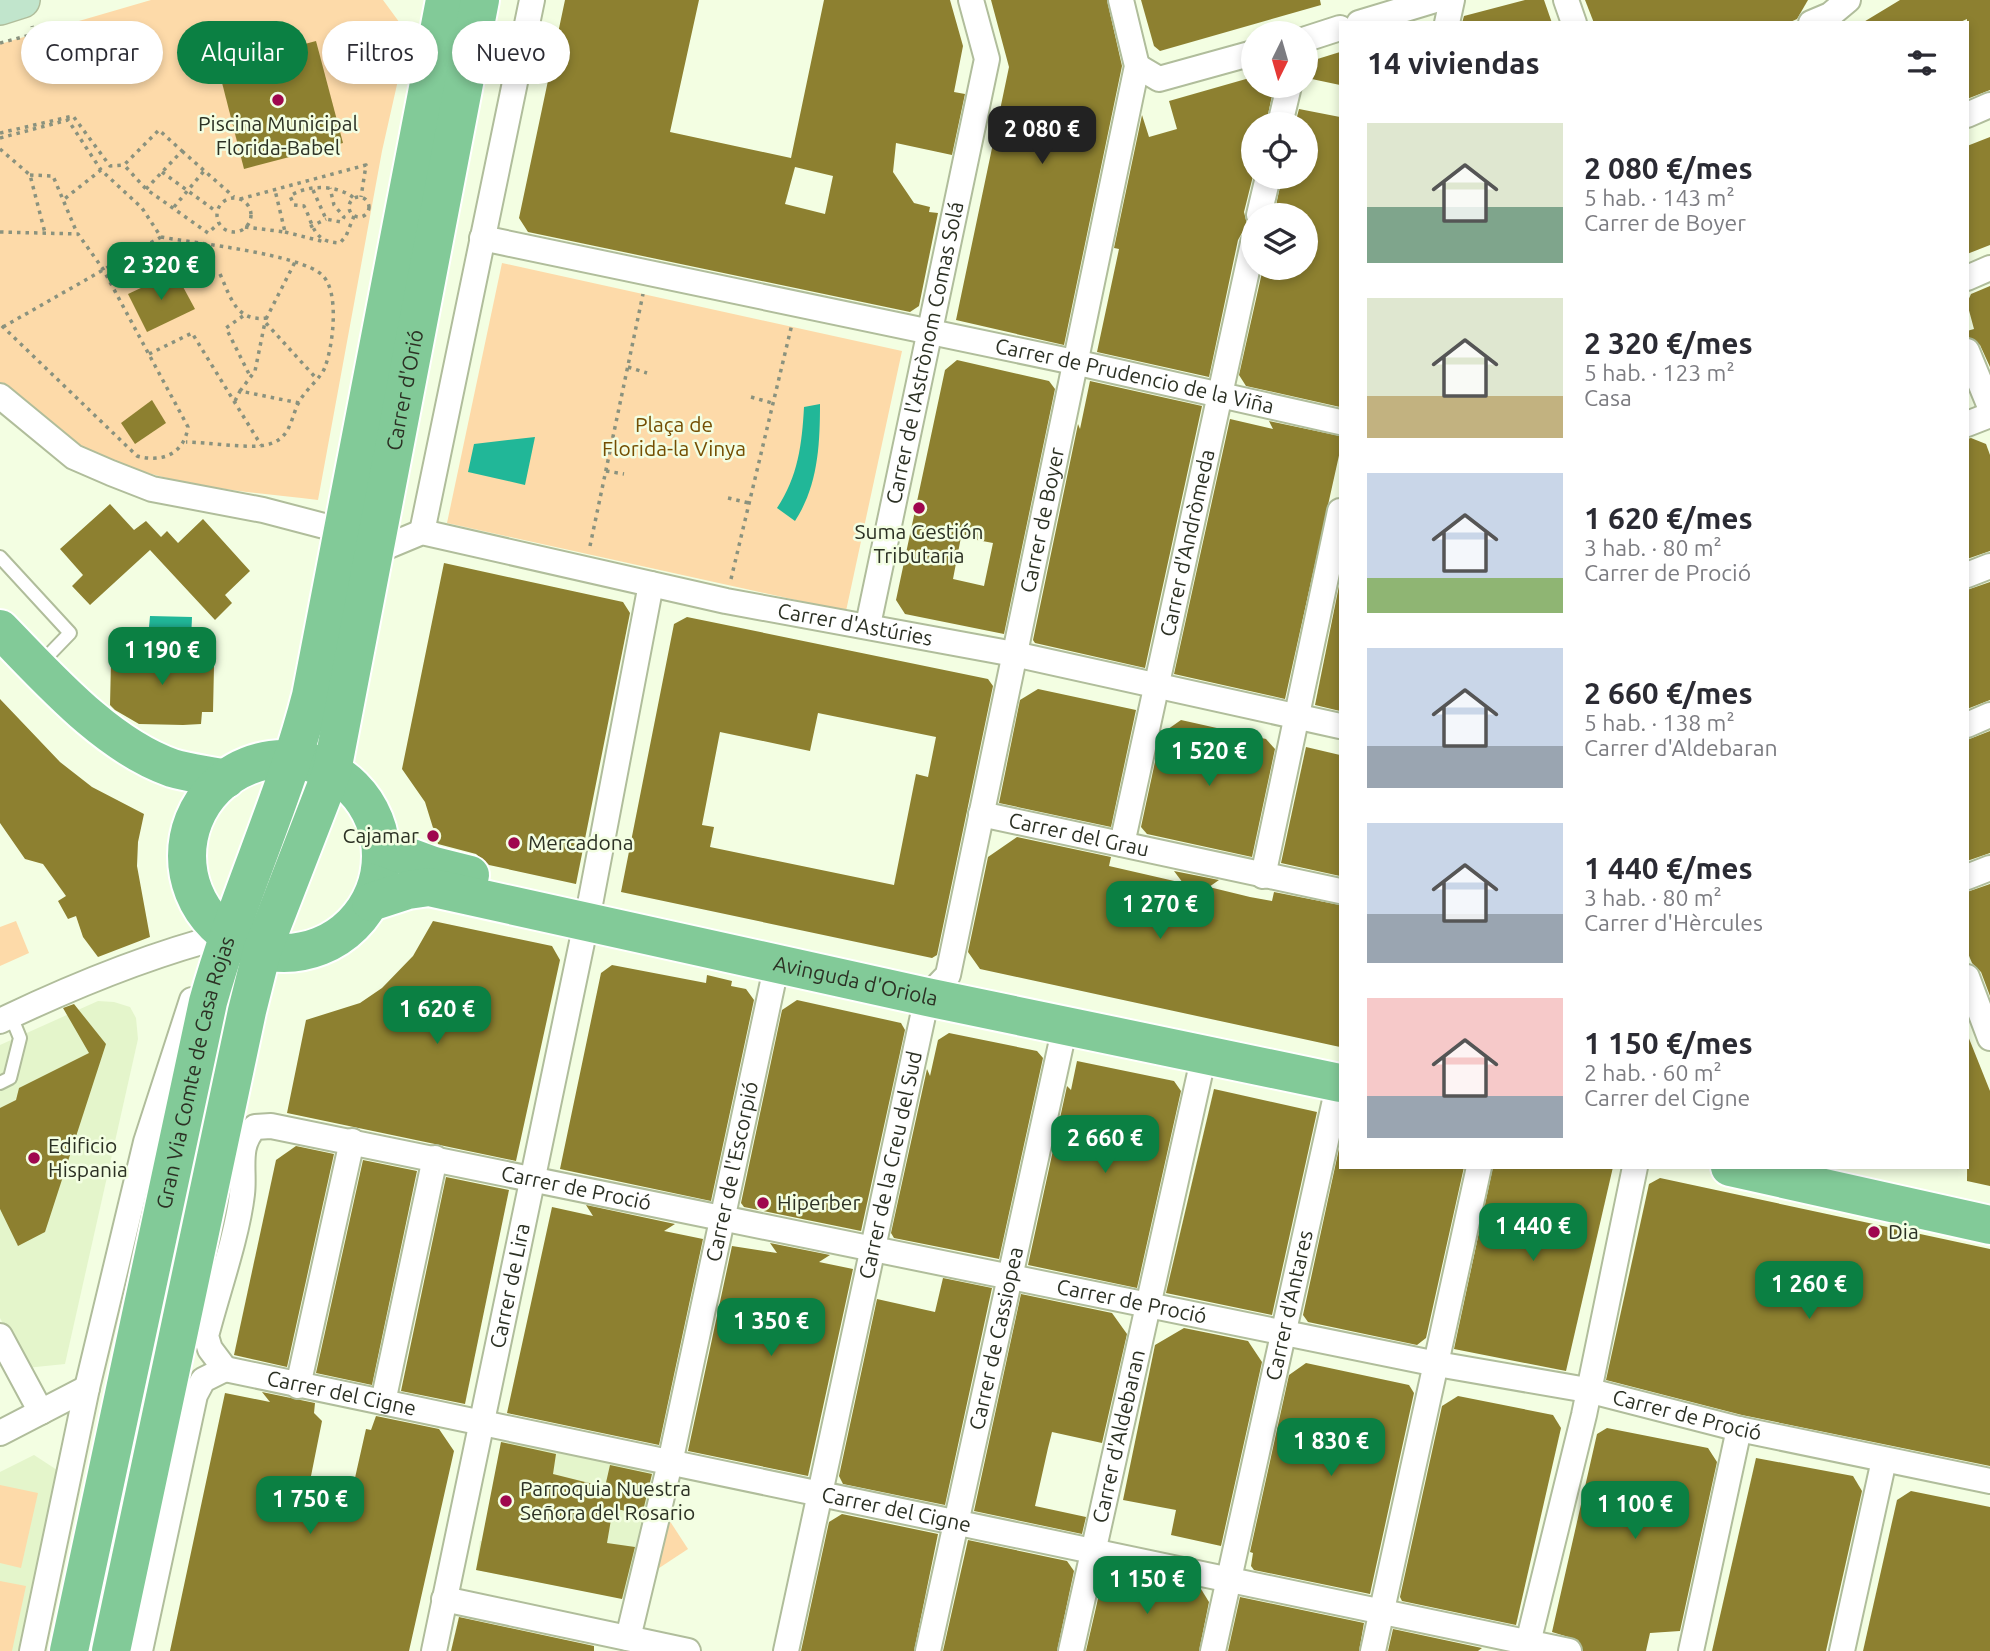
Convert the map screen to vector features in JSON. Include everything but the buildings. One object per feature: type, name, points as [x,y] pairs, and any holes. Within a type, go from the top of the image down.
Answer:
[{"type":"main road","name":"Carrer d'Orió","points":[[332,771],[358,541],[464,3]]},
{"type":"main road","name":"Carrer d'Orió","points":[[227,935],[294,759],[358,541]]},
{"type":"main road","points":[[0,629],[18,665],[51,718],[103,757],[161,788],[174,799],[192,825]]},
{"type":"main road","points":[[18,665],[72,702],[113,736],[172,768],[226,779]]},
{"type":"main road","points":[[294,759],[332,771],[357,791],[374,817],[382,847],[381,875],[371,902],[344,934],[305,952],[262,951],[227,935],[211,921],[191,886],[187,855],[192,825],[200,808],[226,779],[258,762],[294,759]]},
{"type":"main road","name":"Gran Via Comte de Casa Rojas","points":[[114,1634],[240,1042],[262,951],[332,771]]},
{"type":"main road","name":"Avinguda d'Oriola","points":[[382,847],[434,866],[777,963],[938,986],[971,983],[1339,1074]]},
{"type":"main road","name":"Avinguda d'Oriola","points":[[371,902],[408,890],[429,887],[588,910],[938,986],[1065,1026],[1204,1055],[1339,1074]]},
{"type":"main road","name":"Gran Via Comte de Casa Rojas","points":[[68,1651],[208,1002],[227,935]]},
{"type":"main road","points":[[1739,1169],[1990,1225]]},
{"type":"main road","points":[[1856,1169],[1990,1198]]},
{"type":"street","points":[[0,396],[74,457],[152,489],[263,510],[358,541],[422,532],[532,0]]},
{"type":"street","name":"Carrer de l'Astrònom Comas Solá","points":[[868,625],[987,59],[971,0]]},
{"type":"street","points":[[1121,0],[1137,66],[1159,79],[1241,56]]},
{"type":"street","points":[[1366,21],[1435,0]]},
{"type":"street","points":[[1447,21],[1452,0]]},
{"type":"street","points":[[1566,0],[1573,21]]},
{"type":"street","points":[[1318,34],[1339,28]]},
{"type":"street","name":"Carrer de Boyer","points":[[938,986],[981,814],[1137,66]]},
{"type":"street","points":[[1969,113],[1990,105]]},
{"type":"street","points":[[482,238],[928,332]]},
{"type":"street","points":[[1969,277],[1990,268]]},
{"type":"street","name":"Carrer d'Andròmeda","points":[[1122,844],[1244,280]]},
{"type":"street","name":"Carrer de Prudencio de la Viña","points":[[928,332],[1339,422]]},
{"type":"street","points":[[1969,356],[1990,407]]},
{"type":"street","points":[[1969,423],[1990,415]]},
{"type":"street","points":[[1263,876],[1339,516]]},
{"type":"street","name":"Carrer d'Astúries","points":[[422,532],[726,601],[1014,654],[1339,726]]},
{"type":"street","points":[[1969,574],[1990,566]]},
{"type":"street","name":"Carrer de Lira","points":[[434,1651],[588,910],[651,584]]},
{"type":"street","points":[[1969,724],[1990,715]]},
{"type":"street","name":"Carrer del Grau","points":[[981,814],[1339,891]]},
{"type":"street","points":[[1969,876],[1990,868]]},
{"type":"street","points":[[5,1018],[117,970],[185,946],[227,935]]},
{"type":"street","name":"Gran Via Comte de Casa Rojas","points":[[32,1651],[87,1388],[146,1142],[192,999],[227,935]]},
{"type":"street","name":"Carrer de l'Escorpió","points":[[628,1638],[670,1464],[777,963]]},
{"type":"street","points":[[1969,983],[1982,1025]]},
{"type":"street","name":"Carrer de la Creu del Sud","points":[[786,1651],[875,1248],[938,986]]},
{"type":"street","name":"Carrer de Cassiopea","points":[[928,1651],[1065,1026]]},
{"type":"street","name":"Carrer d'Aldebaran","points":[[1071,1651],[1204,1055]]},
{"type":"street","name":"Carrer d'Antares","points":[[1213,1651],[1339,1079]]},
{"type":"street","name":"Carrer de Proció","points":[[225,1369],[210,1349],[206,1336],[242,1194],[243,1150],[247,1136],[255,1127],[271,1126],[533,1177],[1147,1306],[1284,1331],[1437,1364],[1587,1390],[1739,1429],[1990,1481]]},
{"type":"street","points":[[298,1386],[352,1141]]},
{"type":"street","points":[[383,1402],[435,1157]]},
{"type":"street","points":[[1373,1651],[1479,1169]]},
{"type":"street","points":[[1528,1646],[1584,1415],[1635,1169]]},
{"type":"street","points":[[0,1336],[41,1412]]},
{"type":"street","points":[[140,1651],[195,1395],[203,1380],[225,1369]]},
{"type":"street","name":"Carrer del Cigne","points":[[225,1369],[1229,1579],[1528,1646],[1569,1651]]},
{"type":"street","points":[[0,1433],[87,1388]]},
{"type":"street","points":[[1691,1651],[1739,1429]]},
{"type":"street","points":[[1842,1651],[1884,1460]]},
{"type":"street","points":[[444,1600],[688,1651]]},
{"type":"lane","points":[[0,557],[70,633],[18,665]]},
{"type":"lane","points":[[0,1083],[10,1078],[20,1038],[5,1018]]},
{"type":"path","points":[[0,135],[73,116],[110,166],[124,164],[159,130],[234,197],[249,206],[251,214],[245,227]]},
{"type":"path","points":[[0,135],[68,120],[101,170],[142,208],[161,237]]},
{"type":"path","points":[[0,149],[30,175],[45,233]]},
{"type":"path","points":[[146,189],[182,151]]},
{"type":"path","points":[[124,164],[146,189],[208,233],[219,223]]},
{"type":"path","points":[[240,199],[366,165],[361,197]]},
{"type":"path","points":[[63,200],[101,170]]},
{"type":"path","points":[[174,208],[204,171]]},
{"type":"path","points":[[162,172],[217,212]]},
{"type":"path","points":[[30,175],[53,176],[78,234],[103,269],[188,427],[186,442],[172,455],[152,460],[137,456],[1,326],[103,269],[161,237],[295,262],[322,275],[333,294],[333,323],[325,369],[299,403],[294,424],[282,437],[261,445],[186,442]]},
{"type":"path","points":[[313,190],[326,219],[341,222],[344,217],[334,205],[330,188]]},
{"type":"path","points":[[327,242],[310,227],[304,206],[294,205],[290,196],[298,191],[330,188],[343,189],[354,198]]},
{"type":"path","points":[[275,190],[285,232]]},
{"type":"path","points":[[234,197],[224,200],[217,212],[219,223],[231,232],[245,227],[340,243],[354,216]]},
{"type":"path","points":[[361,197],[369,204],[368,211],[363,216],[354,216],[348,205],[354,198],[361,197]]},
{"type":"path","points":[[310,227],[326,219]]},
{"type":"path","points":[[0,232],[78,234]]},
{"type":"path","points":[[234,402],[255,371],[266,320],[295,262]]},
{"type":"path","points":[[586,569],[647,272]]},
{"type":"path","points":[[220,274],[237,310],[243,316],[266,320],[316,378]]},
{"type":"path","points":[[726,601],[797,304]]},
{"type":"path","points":[[243,316],[226,328],[228,337],[250,377]]},
{"type":"path","points":[[149,354],[192,333],[261,445]]},
{"type":"path","points":[[628,367],[647,373]]},
{"type":"path","points":[[240,391],[299,403]]},
{"type":"path","points":[[751,397],[773,403]]},
{"type":"path","points":[[606,471],[624,474]]},
{"type":"path","points":[[728,498],[749,503]]},
{"type":"shaded area","points":[[98,1001],[130,1007],[136,1018],[138,1039],[65,1364],[26,1368],[0,1318],[0,1045]]},
{"type":"shaded area","points":[[503,1435],[654,1467],[626,1599],[476,1570],[480,1541],[485,1541],[501,1471],[496,1469]]},
{"type":"shaded area","points":[[34,1455],[57,1470],[18,1651],[0,1651],[0,1472]]},
{"type":"green space","points":[[151,0],[383,0],[398,21],[322,21],[322,84],[397,84],[382,151],[318,500],[228,489],[147,473],[109,459],[72,440],[35,415],[0,383],[0,44],[21,38],[21,84],[163,84],[163,21],[79,21]]},
{"type":"green space","name":"Plaça de Florida-la Vinya","points":[[502,263],[902,351],[846,611],[447,523]]},
{"type":"green space","points":[[16,921],[29,953],[0,966],[0,927]]},
{"type":"green space","points":[[0,1485],[38,1493],[21,1568],[0,1563]]},
{"type":"green space","points":[[662,1509],[688,1549],[650,1574]]},
{"type":"green space","points":[[0,1581],[26,1586],[12,1651],[0,1651]]},
{"type":"water","points":[[820,404],[816,465],[809,494],[795,521],[777,508],[790,484],[798,460],[804,407]]},
{"type":"water","points":[[535,437],[525,485],[468,472],[474,444]]},
{"type":"water","points":[[150,616],[192,617],[191,640],[148,639]]},
{"type":"place","name":"Piscina Municipal Florida-Babel","points":[[278,100]]},
{"type":"place","name":"Suma Gestión Tributaria","points":[[919,508]]},
{"type":"place","name":"Cajamar","points":[[433,836]]},
{"type":"place","name":"Mercadona","points":[[514,843]]},
{"type":"place","name":"Edificio Hispania","points":[[34,1158]]},
{"type":"place","name":"Hiperber","points":[[763,1203]]},
{"type":"place","name":"Dia","points":[[1874,1232]]},
{"type":"place","name":"Parroquia Nuestra Señora del Rosario","points":[[506,1501]]}]
